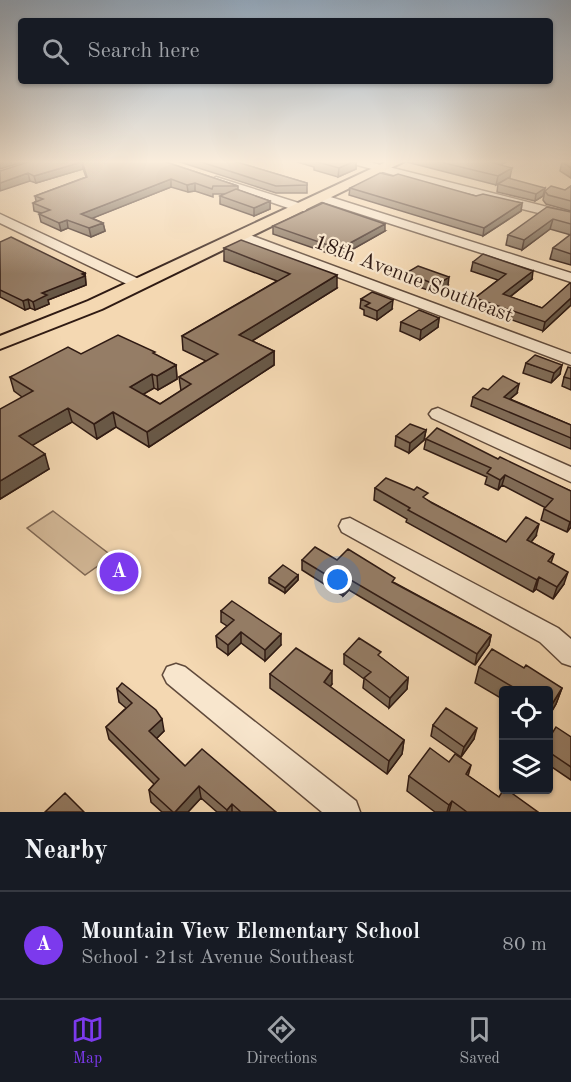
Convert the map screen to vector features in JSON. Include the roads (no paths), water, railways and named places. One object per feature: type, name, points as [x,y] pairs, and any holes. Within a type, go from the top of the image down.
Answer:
[{"type":"main road","points":[[0,343],[95,305],[319,199]]},
{"type":"main road","points":[[0,356],[64,326],[95,305]]},
{"type":"street","points":[[273,199],[301,208]]},
{"type":"street","points":[[324,199],[571,278]]},
{"type":"street","points":[[500,199],[571,217]]},
{"type":"street","points":[[0,218],[138,284]]},
{"type":"street","name":"18th Avenue Southeast","points":[[242,237],[571,360]]},
{"type":"street","points":[[438,414],[571,475]]},
{"type":"street","points":[[350,525],[549,635],[571,655]]},
{"type":"street","points":[[176,675],[345,812]]},
{"type":"place","name":"Mountain View Elementary School","points":[[119,572]]}]
